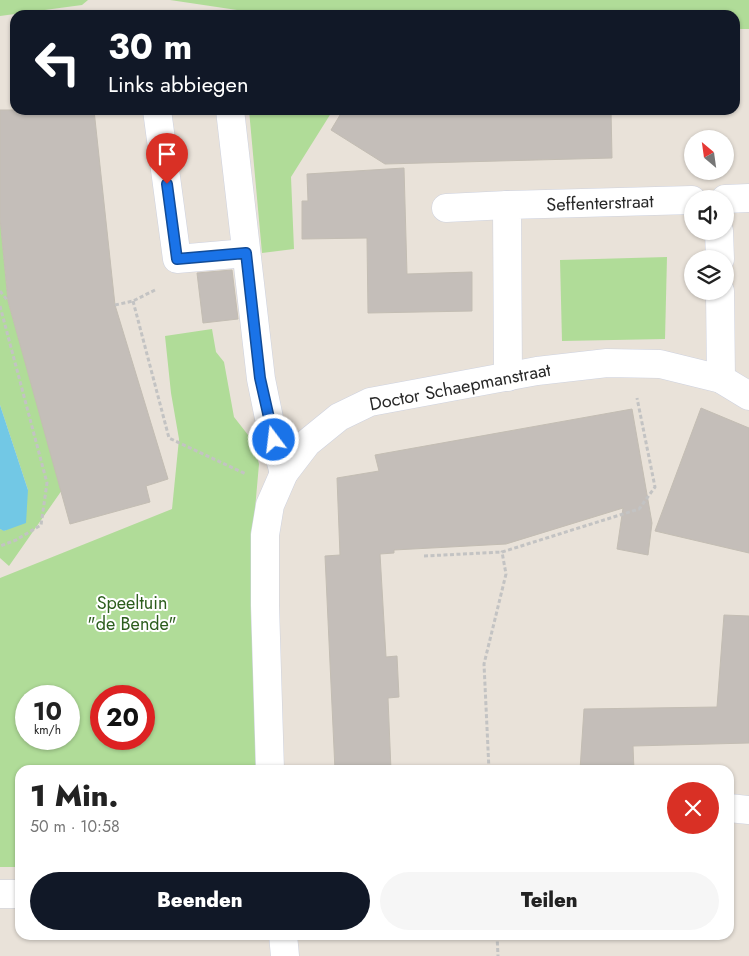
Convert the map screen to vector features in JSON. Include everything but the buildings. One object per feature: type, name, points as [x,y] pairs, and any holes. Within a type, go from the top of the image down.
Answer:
[{"type":"street","points":[[158,115],[177,259],[246,253]]},
{"type":"street","points":[[231,115],[260,378],[284,473]]},
{"type":"street","points":[[734,199],[749,198]]},
{"type":"street","name":"Seffenterstraat","points":[[446,208],[684,200]]},
{"type":"street","points":[[507,205],[508,377]]},
{"type":"street","points":[[720,300],[721,379],[749,396]]},
{"type":"street","name":"Doctor Schaepmanstraat","points":[[270,765],[265,535],[270,504],[284,473],[313,438],[339,417],[370,402],[508,377],[598,364],[630,363],[660,364],[721,379]]},
{"type":"street","points":[[734,808],[749,810]]},
{"type":"street","points":[[0,894],[15,894]]},
{"type":"street","points":[[283,940],[284,956]]},
{"type":"path","points":[[0,291],[8,301]]},
{"type":"path","points":[[133,301],[169,438],[245,474]]},
{"type":"path","points":[[0,306],[48,483],[41,525],[16,540],[0,546]]},
{"type":"path","points":[[424,556],[502,552],[639,509],[655,487],[630,363]]},
{"type":"path","points":[[489,765],[484,664],[506,574],[502,552]]},
{"type":"path","points":[[497,940],[498,956]]},
{"type":"green space","points":[[0,0],[88,0],[82,5],[45,10],[10,10],[10,15],[0,16]]},
{"type":"green space","points":[[170,0],[749,0],[749,29],[740,29],[740,10],[237,10]]},
{"type":"green space","points":[[249,115],[330,115],[291,177],[294,249],[262,253]]},
{"type":"green space","points":[[0,218],[8,301],[62,490],[9,566],[0,558],[0,529],[5,531],[28,490],[0,405]]},
{"type":"green space","points":[[667,257],[665,339],[562,341],[560,260]]},
{"type":"green space","name":"Speeltuin \"de Bende\"","points":[[212,329],[216,352],[224,362],[234,417],[252,440],[259,464],[253,532],[260,765],[15,765],[15,867],[0,867],[0,578],[172,509],[179,439],[171,393],[165,336]]},
{"type":"water","points":[[0,405],[28,490],[26,523],[4,531],[0,529]]},
{"type":"route","points":[[167,184],[177,259],[246,253],[260,378],[274,440]]}]
